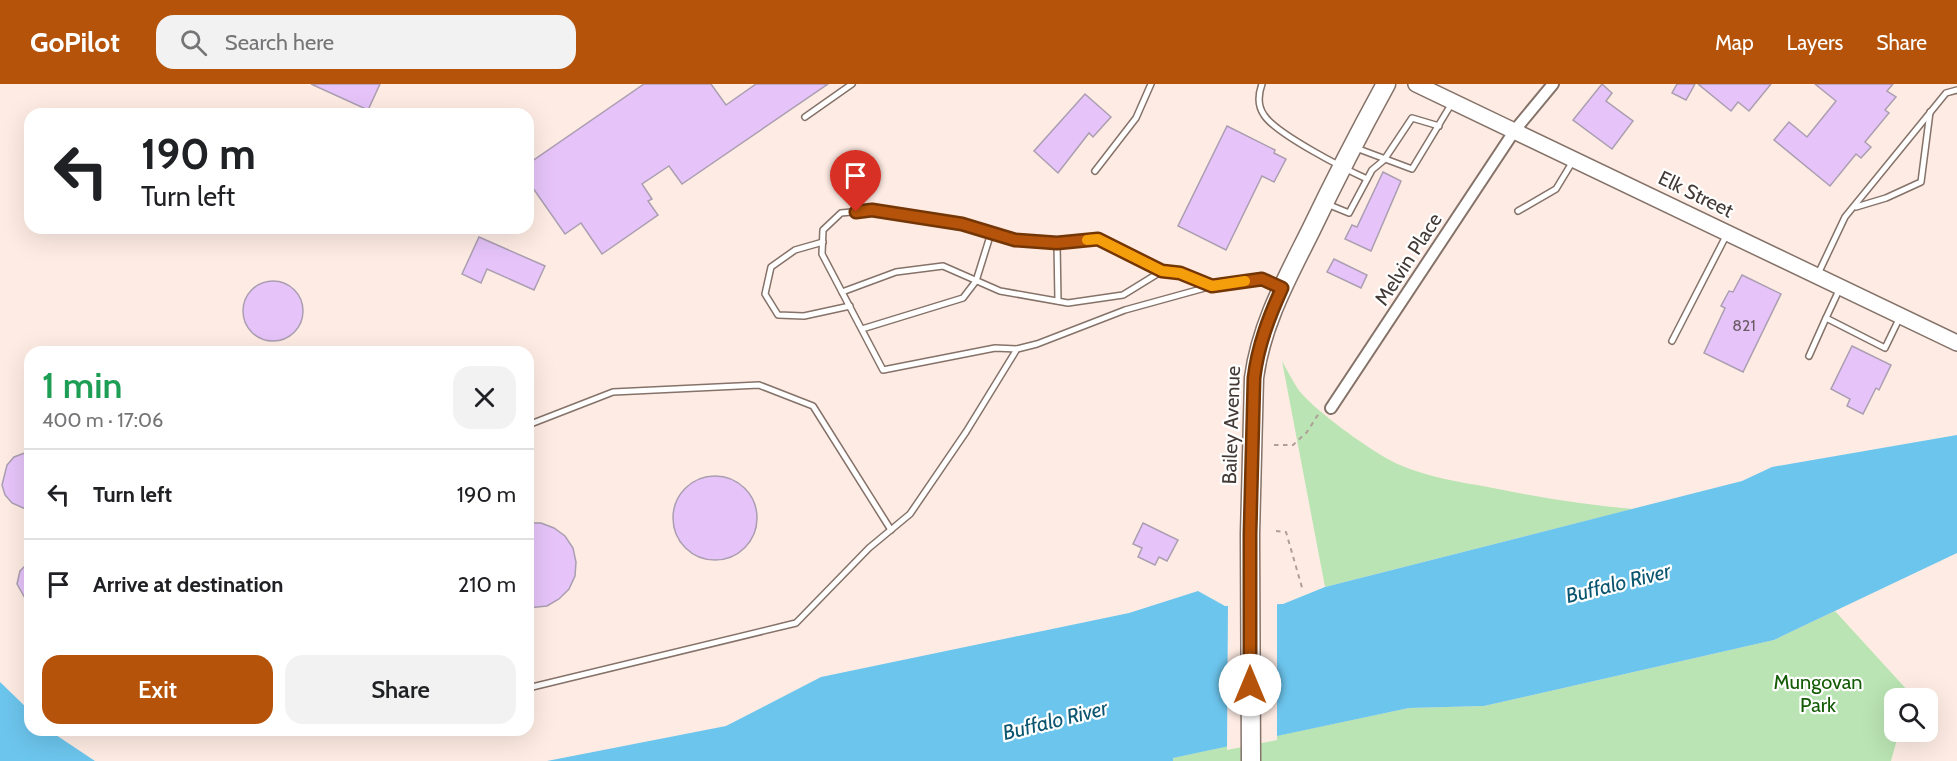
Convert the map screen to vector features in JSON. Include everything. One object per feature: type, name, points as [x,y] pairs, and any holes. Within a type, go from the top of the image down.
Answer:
[{"type":"main road","name":"Bailey Avenue","points":[[1251,755],[1250,599],[1254,378],[1257,354],[1267,320],[1282,288],[1352,146],[1386,84]]},
{"type":"main road","name":"Elk Street","points":[[1416,84],[1957,343]]},
{"type":"street","name":"Melvin Place","points":[[1331,408],[1515,130],[1553,84]]},
{"type":"lane","points":[[805,117],[852,84]]},
{"type":"lane","points":[[1095,171],[1136,118],[1151,84]]},
{"type":"lane","points":[[1262,84],[1257,98],[1264,116],[1294,139],[1367,179]]},
{"type":"lane","points":[[1817,275],[1845,217],[1946,93],[1957,90]]},
{"type":"lane","points":[[1352,146],[1412,170],[1453,102]]},
{"type":"lane","points":[[1854,207],[1887,198],[1921,182],[1930,112]]},
{"type":"lane","points":[[1324,203],[1349,213],[1372,170],[1384,160],[1412,118],[1439,126]]},
{"type":"lane","points":[[1518,211],[1556,189],[1574,159]]},
{"type":"lane","points":[[1212,286],[1180,273],[1162,271],[1098,239],[1057,243],[1015,240],[962,224],[872,210],[841,213],[823,230],[822,254],[883,370],[995,348],[1017,349],[1037,344],[1125,310],[1212,286],[1262,279],[1282,288]]},
{"type":"lane","points":[[1672,341],[1728,232]]},
{"type":"lane","points":[[862,329],[963,298],[976,280],[991,233]]},
{"type":"lane","points":[[823,242],[795,250],[771,267],[765,294],[778,315],[804,316],[850,306]]},
{"type":"lane","points":[[1057,243],[1058,301]]},
{"type":"lane","points":[[842,292],[896,272],[943,266],[1000,291],[1068,303],[1123,295],[1162,271]]},
{"type":"lane","points":[[1809,356],[1840,287]]},
{"type":"lane","points":[[1826,318],[1885,348],[1901,316]]},
{"type":"lane","points":[[534,687],[796,623],[869,548],[910,514],[966,432],[1017,349]]},
{"type":"lane","points":[[534,423],[614,392],[759,385],[813,406],[891,530]]},
{"type":"path","points":[[1274,445],[1293,445],[1307,432],[1320,410],[1331,408]]},
{"type":"path","points":[[1276,531],[1286,532],[1303,591]]},
{"type":"green space","points":[[1282,361],[1298,389],[1316,408],[1361,442],[1400,465],[1433,476],[1466,483],[1560,500],[1633,509],[1325,587]]},
{"type":"green space","name":"Mungovan Park","points":[[1835,611],[1905,688],[1884,688],[1884,742],[1896,742],[1891,761],[1173,761],[1172,758],[1409,708],[1484,706],[1774,640]]},
{"type":"water","name":"Buffalo River","points":[[1957,435],[1957,553],[1774,640],[1484,706],[1409,708],[1173,758],[1173,761],[547,761],[726,726],[821,677],[1129,613],[1198,591],[1225,606],[1283,604],[1325,587],[1742,481],[1772,467]]},
{"type":"water","points":[[0,682],[24,705],[24,736],[58,736],[95,761],[0,761]]},
{"type":"pier","points":[[1277,601],[1277,740],[1227,750],[1228,603]]},
{"type":"building","points":[[311,84],[380,84],[369,108],[364,108]]},
{"type":"building","points":[[644,84],[711,84],[726,105],[756,84],[828,84],[682,184],[669,166],[642,184],[652,199],[648,201],[658,215],[602,254],[581,223],[565,234],[534,190],[534,160]]},
{"type":"building","points":[[1602,84],[1612,93],[1606,101],[1633,121],[1612,149],[1573,120]]},
{"type":"building","points":[[1677,84],[1695,84],[1686,100],[1672,93]]},
{"type":"building","points":[[1698,84],[1771,84],[1749,111],[1738,102],[1731,111]]},
{"type":"building","points":[[1815,84],[1893,84],[1887,91],[1896,97],[1885,110],[1889,113],[1865,142],[1871,147],[1861,158],[1856,154],[1830,186],[1774,140],[1789,122],[1807,137],[1836,101]]},
{"type":"building","points":[[1085,94],[1111,117],[1093,137],[1089,133],[1058,173],[1034,151]]},
{"type":"building","points":[[1227,126],[1275,150],[1274,153],[1286,159],[1274,182],[1262,176],[1226,250],[1178,226]]},
{"type":"building","points":[[1383,172],[1401,181],[1371,251],[1345,239],[1352,225],[1357,227]]},
{"type":"building","points":[[479,237],[545,266],[534,290],[487,269],[481,283],[462,274]]},
{"type":"building","points":[[1334,259],[1367,275],[1361,288],[1327,272]]},
{"type":"building","points":[[1742,275],[1781,294],[1743,372],[1704,353],[1725,308],[1721,306],[1729,291],[1733,292]]},
{"type":"building","points":[[273,281],[290,286],[298,294],[303,311],[298,328],[290,336],[273,341],[256,336],[248,328],[243,311],[248,294],[256,286]]},
{"type":"building","points":[[1852,346],[1891,365],[1879,390],[1876,388],[1863,414],[1847,406],[1850,399],[1831,389]]},
{"type":"building","points":[[24,453],[24,508],[12,503],[5,495],[2,485],[7,465],[14,457]]},
{"type":"building","points":[[707,476],[723,476],[739,483],[750,494],[757,510],[754,534],[745,548],[723,560],[707,560],[691,553],[680,542],[673,526],[673,510],[680,494],[691,483]]},
{"type":"building","points":[[534,523],[554,528],[565,536],[573,548],[576,562],[575,576],[569,589],[547,606],[534,607]]},
{"type":"building","points":[[1143,523],[1178,540],[1167,561],[1159,557],[1155,565],[1138,557],[1142,548],[1133,544]]},
{"type":"building","points":[[24,567],[24,596],[17,584],[20,571]]},
{"type":"slow traffic","points":[[1087,240],[1098,239],[1162,271],[1180,273],[1212,286],[1245,281]]},
{"type":"route","points":[[856,212],[872,210],[962,224],[1015,240],[1057,243],[1098,239],[1162,271],[1180,273],[1212,286],[1262,279],[1282,288],[1267,320],[1257,354],[1254,378],[1250,534],[1250,685]]}]
